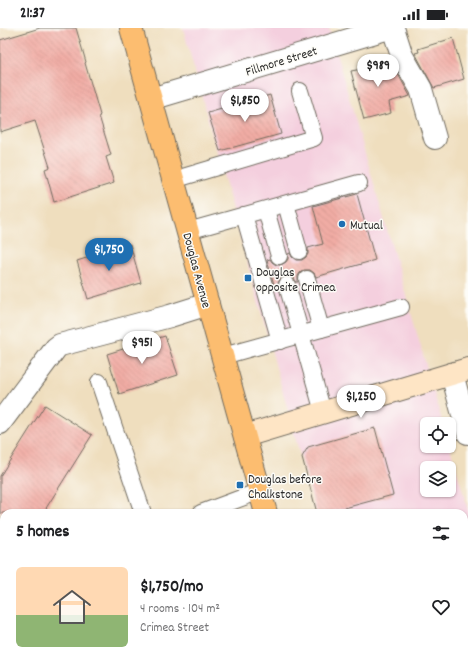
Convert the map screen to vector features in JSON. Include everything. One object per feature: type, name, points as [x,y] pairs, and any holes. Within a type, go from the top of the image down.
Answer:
[{"type":"main road","name":"Douglas Avenue","points":[[131,28],[265,509]]},
{"type":"street","name":"Fillmore Street","points":[[151,99],[389,28]]},
{"type":"street","points":[[393,28],[402,56],[420,89],[435,138]]},
{"type":"street","points":[[0,423],[56,348],[208,304]]},
{"type":"street","points":[[245,436],[460,372],[468,433]]},
{"type":"lane","points":[[173,180],[314,138],[300,91]]},
{"type":"lane","points":[[188,231],[358,183]]},
{"type":"lane","points":[[286,204],[299,251]]},
{"type":"lane","points":[[266,210],[279,256]]},
{"type":"lane","points":[[244,215],[280,341]]},
{"type":"lane","points":[[308,279],[321,329]]},
{"type":"lane","points":[[287,285],[323,412]]},
{"type":"lane","points":[[223,356],[401,307]]},
{"type":"lane","points":[[98,382],[141,509]]},
{"type":"lane","points":[[212,509],[260,491]]},
{"type":"shaded area","points":[[183,28],[329,28],[441,417],[420,417],[420,453],[452,453],[454,461],[420,461],[420,497],[456,497],[456,468],[468,509],[315,509]]},
{"type":"building","points":[[40,28],[76,28],[100,115],[99,116],[111,155],[106,157],[114,183],[54,202],[45,169],[50,167],[35,121],[0,132],[0,40]]},
{"type":"building","points":[[453,38],[464,79],[434,88],[415,53],[419,52],[418,49]]},
{"type":"building","points":[[390,59],[410,96],[389,102],[391,113],[364,120],[351,71],[362,69],[361,65]]},
{"type":"building","points":[[270,95],[281,134],[220,151],[208,113]]},
{"type":"building","name":"Mutual","points":[[357,194],[375,260],[316,277],[310,270],[304,270],[298,276],[298,282],[290,276],[285,276],[280,279],[278,287],[275,288],[267,260],[270,259],[276,265],[281,265],[286,262],[288,259],[288,254],[290,253],[296,260],[302,260],[308,254],[308,248],[323,244],[313,206]]},
{"type":"building","points":[[130,244],[141,283],[88,299],[77,261]]},
{"type":"building","points":[[165,336],[178,375],[119,394],[107,354]]},
{"type":"building","points":[[45,405],[92,435],[46,509],[0,509],[0,476]]},
{"type":"building","points":[[375,428],[393,495],[341,509],[316,509],[302,457],[308,447]]},
{"type":"place","name":"Mutual","points":[[342,224]]},
{"type":"place","name":"Douglas opposite Crimea","points":[[248,278]]},
{"type":"place","name":"Douglas before Chalkstone","points":[[240,485]]}]
